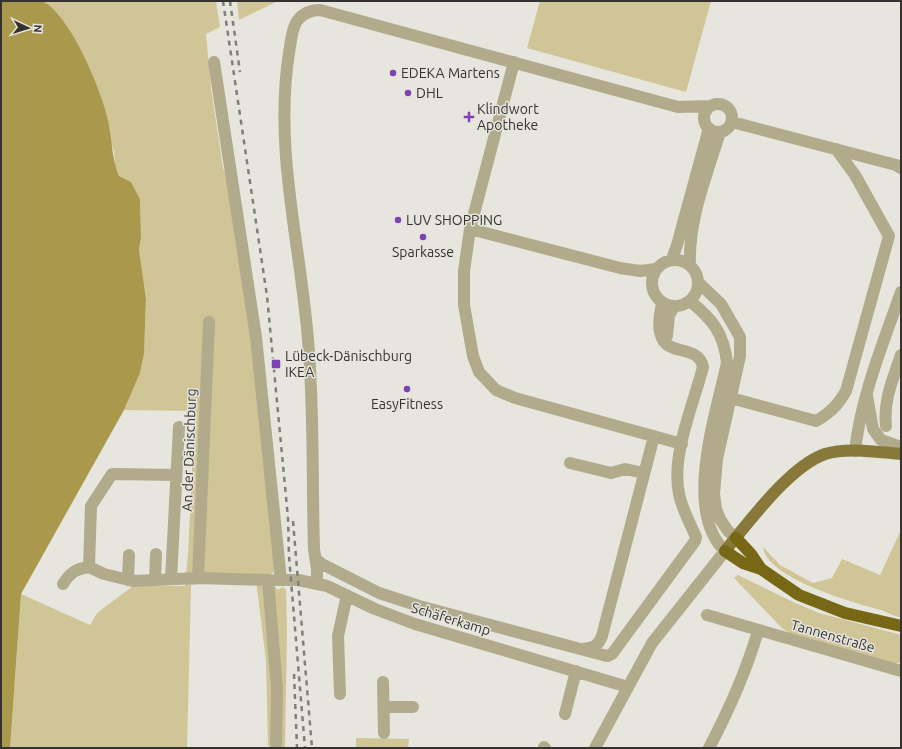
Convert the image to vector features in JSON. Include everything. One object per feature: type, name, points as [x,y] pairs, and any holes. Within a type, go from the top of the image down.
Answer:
[{"type":"highway","points":[[736,538],[751,554],[761,569]]},
{"type":"highway","points":[[726,551],[743,563],[761,569],[799,595],[845,613],[901,626]]},
{"type":"main road","points":[[726,551],[787,479],[806,463],[824,454],[855,450],[901,454]]},
{"type":"street","points":[[317,583],[314,549],[313,420],[309,351],[284,141],[283,106],[286,69],[292,35],[296,22],[304,13],[313,10],[320,10],[678,107],[707,124],[715,132],[726,130],[732,122],[732,116],[726,107],[715,104],[711,106],[678,107]]},
{"type":"street","points":[[214,62],[256,337],[281,580]]},
{"type":"street","points":[[514,62],[470,229],[464,271],[464,305],[472,350],[479,372],[496,390],[515,398],[682,444]]},
{"type":"street","points":[[690,265],[690,247],[703,176],[701,156],[707,124],[705,113],[711,106]]},
{"type":"street","points":[[732,122],[896,165],[901,168]]},
{"type":"street","points":[[470,229],[620,268],[640,271],[656,269],[672,259],[683,221],[720,132]]},
{"type":"street","points":[[726,397],[816,421],[828,414],[839,403],[846,391],[889,236],[855,175],[836,149]]},
{"type":"street","points":[[683,221],[690,223],[693,229]]},
{"type":"street","points":[[668,345],[667,326],[669,315],[674,307],[690,301],[696,293],[698,282],[695,270],[690,265],[683,261],[672,259]]},
{"type":"street","points":[[620,268],[651,284]]},
{"type":"street","points":[[656,269],[651,284],[654,295],[662,303],[674,307]]},
{"type":"street","points":[[595,748],[652,643],[726,551],[718,545],[710,529],[705,512],[704,490],[707,458],[740,356],[740,337],[721,304],[698,282]]},
{"type":"street","points":[[855,450],[858,422],[866,393],[901,292]]},
{"type":"street","points":[[690,301],[708,316],[726,348],[726,397],[717,459],[714,494],[716,509],[720,519],[736,538]]},
{"type":"street","points":[[316,559],[322,564],[379,592],[419,606],[608,656],[612,654],[695,541],[696,537],[682,505],[677,472],[682,444],[703,367],[702,359],[696,354],[668,345],[662,339],[660,331],[662,303]]},
{"type":"street","name":"An der Dänischburg","points":[[198,578],[209,322]]},
{"type":"street","points":[[886,426],[884,412],[888,394],[901,355]]},
{"type":"street","points":[[866,393],[873,429],[881,440],[901,447]]},
{"type":"street","points":[[171,579],[179,427]]},
{"type":"street","points":[[583,649],[593,648],[599,644],[602,636],[654,436]]},
{"type":"street","points":[[570,463],[611,473],[625,469],[644,474]]},
{"type":"street","points":[[89,568],[85,554],[91,506],[112,474],[176,475]]},
{"type":"street","points":[[155,580],[156,554]]},
{"type":"street","points":[[128,580],[129,555]]},
{"type":"street","points":[[64,584],[70,573],[79,568],[89,568],[128,580],[198,578],[268,580],[277,689],[276,748]]},
{"type":"street","name":"Schäferkamp","points":[[268,580],[317,583],[394,617],[415,624],[628,686]]},
{"type":"street","points":[[340,694],[338,636],[347,595]]},
{"type":"street","name":"Tannenstraße","points":[[707,615],[758,631],[901,671]]},
{"type":"street","points":[[709,748],[733,702],[750,658],[758,631]]},
{"type":"street","points":[[565,714],[576,671]]},
{"type":"street","points":[[383,682],[384,733]]},
{"type":"street","points":[[384,708],[413,707]]},
{"type":"shaded area","points":[[1,1],[44,2],[54,10],[64,22],[83,53],[98,88],[109,123],[116,169],[119,176],[131,182],[140,199],[141,238],[139,249],[146,299],[144,354],[140,373],[124,410],[21,594],[10,748],[1,748]]},
{"type":"shaded area","points":[[43,1],[216,1],[220,27],[206,34],[211,88],[223,168],[231,189],[249,307],[277,567],[268,580],[278,590],[282,587],[286,589],[287,632],[285,748],[268,746],[266,661],[256,580],[198,579],[201,584],[191,585],[187,748],[10,748],[21,594],[90,625],[97,613],[133,586],[185,586],[195,411],[124,410],[140,373],[144,354],[146,299],[139,249],[141,238],[140,199],[131,182],[119,176],[115,165],[114,151],[58,14]]},
{"type":"shaded area","points":[[237,1],[278,1],[239,20]]},
{"type":"shaded area","points":[[540,1],[711,1],[686,92],[527,48]]},
{"type":"shaded area","points":[[901,530],[901,617],[852,602],[813,588],[795,579],[779,569],[768,558],[763,547],[780,565],[813,583],[832,578],[842,559],[880,575]]},
{"type":"shaded area","points":[[738,575],[819,613],[901,635],[901,663],[889,663],[791,634],[782,628],[734,578]]},
{"type":"shaded area","points":[[356,738],[409,739],[408,748],[356,748]]},
{"type":"railway","points":[[223,1],[267,296],[288,518],[289,556],[305,748]]},
{"type":"railway","points":[[230,1],[240,72]]},
{"type":"railway","points":[[293,521],[312,748]]},
{"type":"railway","points":[[294,674],[297,748]]},
{"type":"place","name":"EDEKA Martens","points":[[393,73]]},
{"type":"place","name":"DHL","points":[[408,93]]},
{"type":"place","name":"Klindwort Apotheke","points":[[469,117]]},
{"type":"place","name":"LUV SHOPPING","points":[[398,220]]},
{"type":"place","name":"Sparkasse","points":[[423,237]]},
{"type":"place","name":"Lübeck-Dänischburg IKEA","points":[[276,364]]},
{"type":"place","name":"EasyFitness","points":[[407,389]]}]
